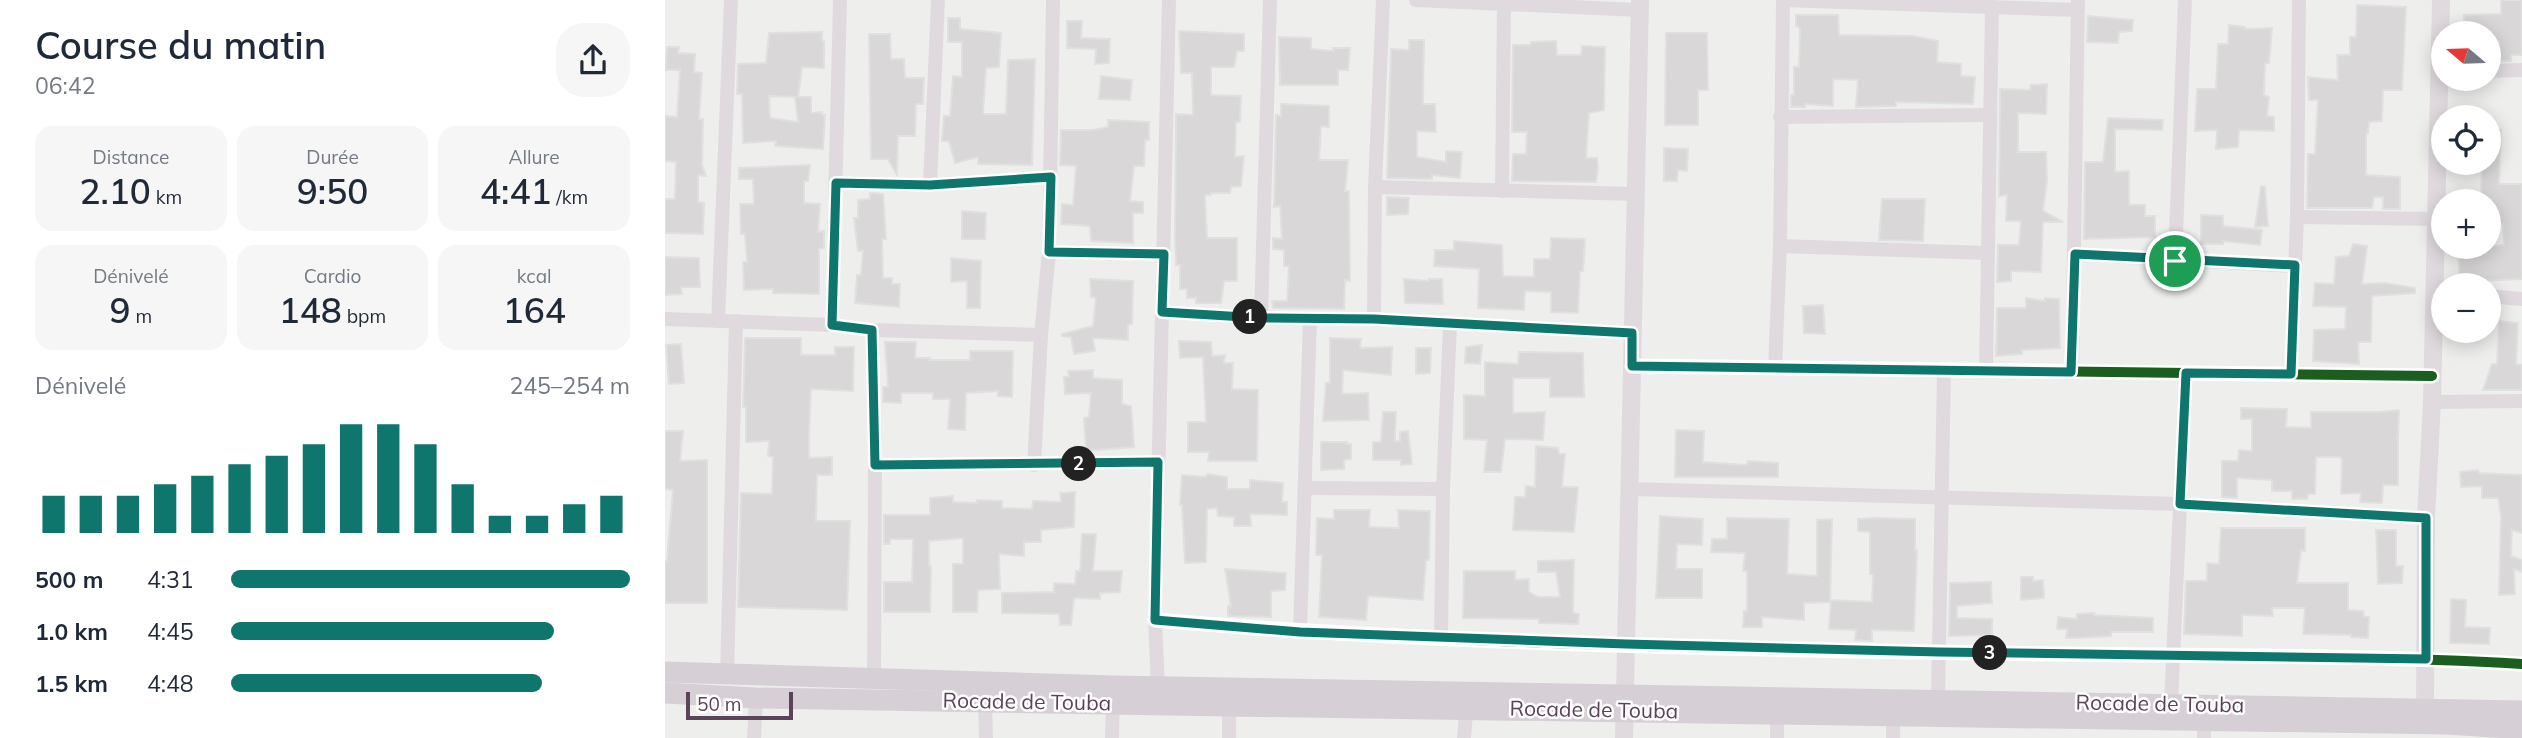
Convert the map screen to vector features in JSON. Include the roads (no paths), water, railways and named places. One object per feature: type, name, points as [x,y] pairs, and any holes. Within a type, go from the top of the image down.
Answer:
[{"type":"main road","name":"Rocade de Touba","points":[[665,672],[727,676],[874,678],[1113,694],[1229,706],[1467,700]]},
{"type":"main road","name":"Rocade de Touba","points":[[665,693],[756,698],[985,702],[1113,694],[1158,686],[1467,700],[1625,703],[1938,700],[2171,704],[2442,720],[2522,729]]},
{"type":"main road","name":"Rocade de Touba","points":[[1625,703],[1777,713],[1893,727],[2204,730],[2442,720],[2522,711]]},
{"type":"street","points":[[718,321],[731,0]]},
{"type":"street","points":[[832,325],[840,0]]},
{"type":"street","points":[[930,185],[938,0]]},
{"type":"street","points":[[1034,465],[1041,335],[1049,252],[1053,0]]},
{"type":"street","points":[[1158,686],[1155,620],[1169,0]]},
{"type":"street","points":[[1261,318],[1270,0]]},
{"type":"street","points":[[1374,319],[1375,187],[1383,0]]},
{"type":"street","points":[[1416,0],[1639,5],[1624,738]]},
{"type":"street","points":[[1775,368],[1780,246],[1783,0],[1968,3],[1992,7],[2077,5],[2071,372]]},
{"type":"street","points":[[2175,261],[2185,0]]},
{"type":"street","points":[[2291,374],[2297,217],[2299,0]]},
{"type":"street","points":[[2441,0],[2441,21]]},
{"type":"street","points":[[1502,191],[1504,2]]},
{"type":"street","points":[[1986,370],[1992,7]]},
{"type":"street","points":[[2501,71],[2522,71]]},
{"type":"street","points":[[2437,189],[2440,91]]},
{"type":"street","points":[[1780,117],[1990,115]]},
{"type":"street","points":[[836,183],[930,185],[1051,177]]},
{"type":"street","points":[[1375,187],[1635,194]]},
{"type":"street","points":[[2297,217],[2431,219]]},
{"type":"street","points":[[1780,246],[1987,253]]},
{"type":"street","points":[[1049,252],[1164,254]]},
{"type":"street","points":[[2075,254],[2295,265]]},
{"type":"street","points":[[2501,297],[2522,299]]},
{"type":"street","points":[[1162,312],[1261,318],[1374,319],[1632,333]]},
{"type":"street","points":[[1300,632],[1310,318]]},
{"type":"street","points":[[665,319],[832,325],[872,330],[1041,335]]},
{"type":"street","points":[[727,676],[736,321]]},
{"type":"street","points":[[1441,638],[1443,489],[1450,325]]},
{"type":"street","points":[[872,330],[875,465],[874,678]]},
{"type":"street","points":[[2435,343],[2426,518],[2426,659],[2442,720]]},
{"type":"street","points":[[1632,366],[2432,376]]},
{"type":"street","points":[[1938,700],[1944,498],[1944,370]]},
{"type":"street","points":[[2171,704],[2186,373]]},
{"type":"street","points":[[2431,402],[2522,401]]},
{"type":"street","points":[[875,465],[1158,462]]},
{"type":"street","points":[[1305,488],[1443,489]]},
{"type":"street","points":[[1629,489],[2180,504],[2426,518]]},
{"type":"street","points":[[1155,620],[1300,632],[1626,644],[1939,652],[2426,659],[2522,664]]},
{"type":"street","points":[[1112,738],[1113,694]]},
{"type":"street","points":[[754,738],[756,698]]},
{"type":"street","points":[[1464,738],[1467,700]]},
{"type":"street","points":[[985,702],[986,738]]},
{"type":"street","points":[[1229,706],[1229,738]]},
{"type":"street","points":[[1777,713],[1777,738]]}]
